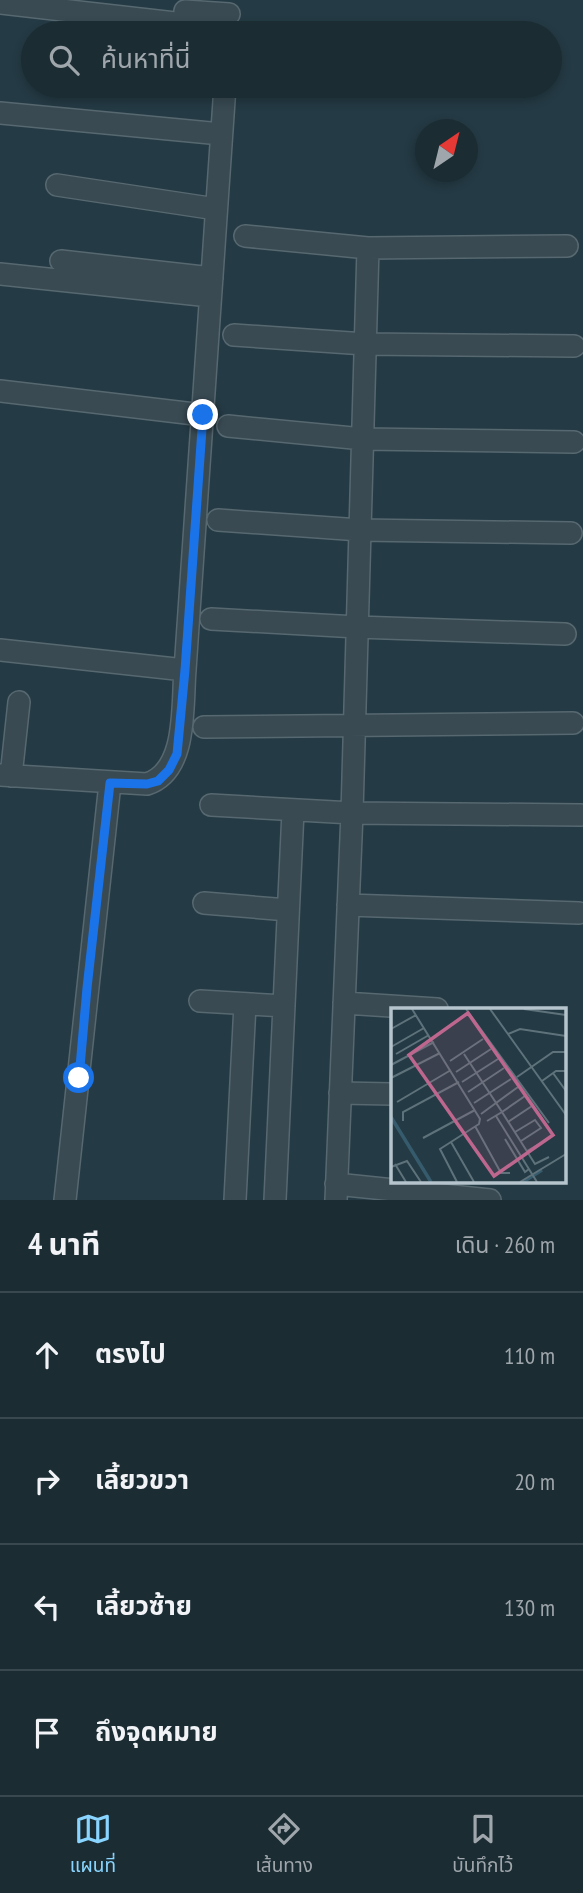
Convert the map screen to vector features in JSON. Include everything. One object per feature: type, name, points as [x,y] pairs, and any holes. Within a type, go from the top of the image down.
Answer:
[{"type":"street","points":[[68,0],[228,19]]},
{"type":"street","points":[[0,3],[228,19]]},
{"type":"street","points":[[19,702],[5,775],[147,784],[158,781],[169,770],[177,754],[224,98]]},
{"type":"street","points":[[0,113],[222,134]]},
{"type":"street","points":[[57,185],[216,209]]},
{"type":"street","points":[[245,236],[368,248],[567,246]]},
{"type":"street","points":[[368,248],[352,813],[336,1192],[490,1200]]},
{"type":"street","points":[[61,261],[211,287]]},
{"type":"street","points":[[0,274],[211,287]]},
{"type":"street","points":[[234,335],[365,344],[574,346]]},
{"type":"street","points":[[0,391],[203,415]]},
{"type":"street","points":[[228,426],[363,439],[574,442]]},
{"type":"street","points":[[218,520],[360,530],[571,533]]},
{"type":"street","points":[[211,619],[565,634]]},
{"type":"street","points":[[0,650],[185,670]]},
{"type":"street","points":[[204,727],[573,723]]},
{"type":"street","points":[[65,1200],[110,783]]},
{"type":"street","points":[[211,805],[352,813],[581,816]]},
{"type":"street","points":[[275,1200],[293,811]]},
{"type":"street","points":[[204,903],[288,910]]},
{"type":"street","points":[[348,905],[579,913]]},
{"type":"street","points":[[200,1001],[284,1006]]},
{"type":"street","points":[[344,1003],[422,1008]]},
{"type":"street","points":[[235,1200],[245,1004]]},
{"type":"street","points":[[340,1093],[391,1094]]},
{"type":"route","points":[[79,1078],[110,783],[147,784],[158,781],[169,770],[177,754],[203,415]]}]
